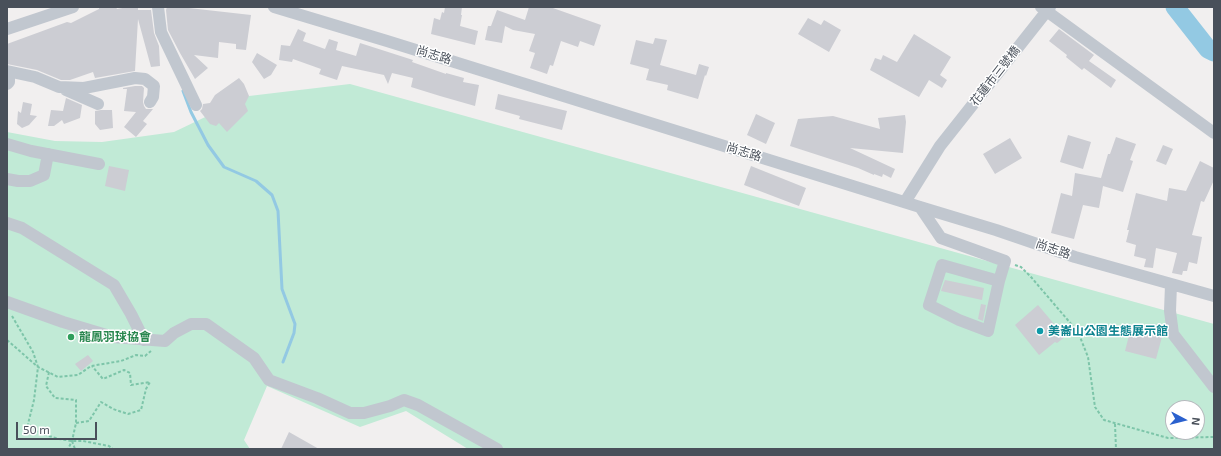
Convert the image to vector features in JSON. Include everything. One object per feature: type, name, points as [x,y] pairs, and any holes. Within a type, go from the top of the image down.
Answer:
[{"type":"street","points":[[7,29],[73,7]]},
{"type":"street","points":[[158,7],[161,32],[196,105]]},
{"type":"street","name":"尚志路","points":[[274,7],[387,40],[996,230],[1075,257],[1214,296]]},
{"type":"street","points":[[1041,7],[1214,134]]},
{"type":"street","name":"花蓮市三號橋","points":[[905,202],[940,146],[1050,7]]},
{"type":"street","points":[[7,72],[10,77],[7,84]]},
{"type":"street","points":[[7,72],[35,77],[98,104]]},
{"type":"street","points":[[59,87],[84,88],[135,78],[145,79],[154,86],[153,96],[150,102]]},
{"type":"street","points":[[7,144],[32,151],[99,164]]},
{"type":"street","points":[[7,179],[30,181],[44,175],[48,154]]},
{"type":"street","points":[[920,207],[941,238],[1005,261],[988,331],[959,320],[929,305],[942,265],[999,281]]},
{"type":"street","points":[[7,223],[22,228],[114,285],[144,340]]},
{"type":"street","points":[[1171,285],[1170,311],[1173,334],[1214,387]]},
{"type":"street","points":[[7,302],[113,337],[165,341],[174,332],[192,324],[206,324],[254,358],[269,380],[317,398],[350,413],[364,413],[390,406],[404,400],[418,405],[496,449]]},
{"type":"path","points":[[1005,261],[1021,267],[1078,332],[1088,357],[1095,407],[1104,420],[1168,438],[1214,437]]},
{"type":"path","points":[[10,314],[14,318],[33,352],[38,367],[34,400],[28,424],[39,433],[59,439],[89,442],[109,446],[113,449]]},
{"type":"path","points":[[7,340],[38,367],[58,377],[78,375],[91,366],[121,361],[136,355],[145,356],[151,351]]},
{"type":"path","points":[[7,345],[11,343]]},
{"type":"path","points":[[76,423],[89,421],[101,402],[113,409],[128,414],[142,410],[146,389],[150,382],[131,385],[130,373],[124,370],[103,379],[91,366]]},
{"type":"path","points":[[49,372],[46,386],[55,398],[76,400],[76,423],[72,441],[68,449]]},
{"type":"path","points":[[1115,424],[1116,449]]},
{"type":"path","points":[[72,441],[75,449]]},
{"type":"green space","points":[[350,84],[1214,324],[1214,449],[468,449],[406,411],[360,427],[267,386],[244,440],[250,449],[7,449],[7,132],[55,141],[102,142],[174,132],[249,96]]},
{"type":"building","points":[[99,7],[116,7],[117,9],[138,7],[138,10],[151,10],[154,33],[159,46],[160,66],[151,67],[138,19],[135,71],[95,78],[93,72],[70,80],[61,80],[37,70],[7,64],[7,44],[67,22],[71,23],[99,9]]},
{"type":"building","points":[[167,7],[180,7],[251,15],[246,50],[236,49],[236,44],[219,42],[218,58],[194,55],[208,68],[195,79],[168,30]]},
{"type":"building","points":[[445,7],[462,7],[460,26],[478,31],[475,45],[431,34],[434,18],[440,20],[442,12],[444,13]]},
{"type":"building","points":[[529,7],[550,7],[601,25],[594,46],[580,41],[578,47],[561,41],[553,66],[550,65],[547,74],[530,68],[535,53],[529,51],[535,34],[513,30],[505,26],[502,43],[485,40],[488,26],[491,26],[497,10],[525,20]]},
{"type":"building","points":[[808,18],[821,25],[824,20],[841,30],[829,52],[798,34]]},
{"type":"building","points":[[298,29],[306,33],[303,41],[325,49],[329,39],[338,42],[336,50],[356,56],[360,43],[413,60],[412,62],[446,74],[464,78],[463,82],[479,85],[475,106],[411,87],[413,78],[392,73],[388,84],[384,75],[342,66],[337,80],[319,74],[321,69],[293,59],[292,62],[279,60],[281,45],[290,46]]},
{"type":"building","points":[[1059,29],[1094,55],[1089,61],[1116,80],[1111,88],[1084,68],[1082,70],[1066,57],[1067,55],[1049,41]]},
{"type":"building","points":[[914,34],[951,57],[940,75],[947,80],[942,88],[929,80],[919,97],[870,70],[875,58],[881,60],[883,55],[897,62]]},
{"type":"building","points":[[655,38],[667,40],[660,65],[696,75],[699,64],[709,67],[698,99],[667,90],[668,85],[646,80],[649,69],[630,64],[636,40],[653,44]]},
{"type":"building","points":[[257,53],[277,65],[271,75],[264,79],[252,62]]},
{"type":"building","points":[[239,78],[244,84],[249,96],[245,104],[248,111],[227,132],[219,123],[216,126],[210,124],[200,111],[203,104],[210,103],[215,95]]},
{"type":"building","points":[[142,86],[144,88],[144,106],[146,109],[153,109],[143,121],[147,124],[136,137],[124,127],[136,112],[124,111],[127,89],[123,89]]},
{"type":"building","points":[[498,94],[567,111],[562,130],[519,119],[520,116],[495,109]]},
{"type":"building","points":[[66,98],[82,105],[80,118],[64,124],[62,120],[54,126],[48,126],[51,110],[63,111]]},
{"type":"building","points":[[23,102],[32,104],[30,115],[37,116],[29,125],[22,128],[17,124],[18,111],[21,113]]},
{"type":"building","points":[[112,110],[113,128],[100,130],[95,124],[95,111]]},
{"type":"building","points":[[756,114],[775,123],[766,144],[747,135]]},
{"type":"building","points":[[905,115],[906,122],[903,153],[850,148],[895,169],[891,178],[883,174],[882,177],[874,175],[858,168],[790,146],[798,119],[833,116],[880,129],[878,118]]},
{"type":"building","points":[[1068,135],[1091,142],[1083,169],[1060,162]]},
{"type":"building","points":[[1116,137],[1136,144],[1130,160],[1133,161],[1123,192],[1103,186],[1099,208],[1083,205],[1074,239],[1051,233],[1061,193],[1072,196],[1075,173],[1101,178],[1108,154],[1110,154]]},
{"type":"building","points":[[1010,138],[1022,158],[995,174],[983,154]]},
{"type":"building","points":[[1163,145],[1173,149],[1166,165],[1156,161]]},
{"type":"building","points":[[1200,161],[1214,168],[1214,180],[1204,202],[1201,201],[1192,235],[1202,237],[1197,264],[1189,262],[1187,271],[1183,271],[1182,275],[1172,273],[1177,253],[1156,248],[1153,268],[1144,267],[1146,259],[1134,256],[1136,245],[1126,242],[1129,230],[1127,230],[1136,193],[1167,201],[1169,188],[1186,191]]},
{"type":"building","points":[[109,166],[129,170],[125,191],[105,186]]},
{"type":"building","points":[[751,166],[806,188],[799,206],[744,185]]},
{"type":"building","points":[[945,280],[984,288],[982,300],[941,291]]},
{"type":"building","points":[[981,304],[986,305],[983,321],[978,319]]},
{"type":"building","name":"美崙山公園生態展示館","points":[[1038,305],[1065,337],[1057,343],[1055,342],[1039,355],[1015,325]]},
{"type":"building","points":[[1132,324],[1163,333],[1156,359],[1125,351]]},
{"type":"building","points":[[88,355],[93,361],[81,371],[75,364]]},
{"type":"building","points":[[289,432],[319,449],[281,449]]},
{"type":"waterway","points":[[1175,7],[1208,49],[1214,52]]},
{"type":"waterway","points":[[183,91],[191,112],[208,145],[224,167],[256,181],[272,195],[278,211],[282,289],[295,324],[294,333],[283,362]]},
{"type":"place","name":"美崙山公園生態展示館","points":[[1040,331]]},
{"type":"place","name":"龍鳳羽球協會","points":[[71,337]]}]
